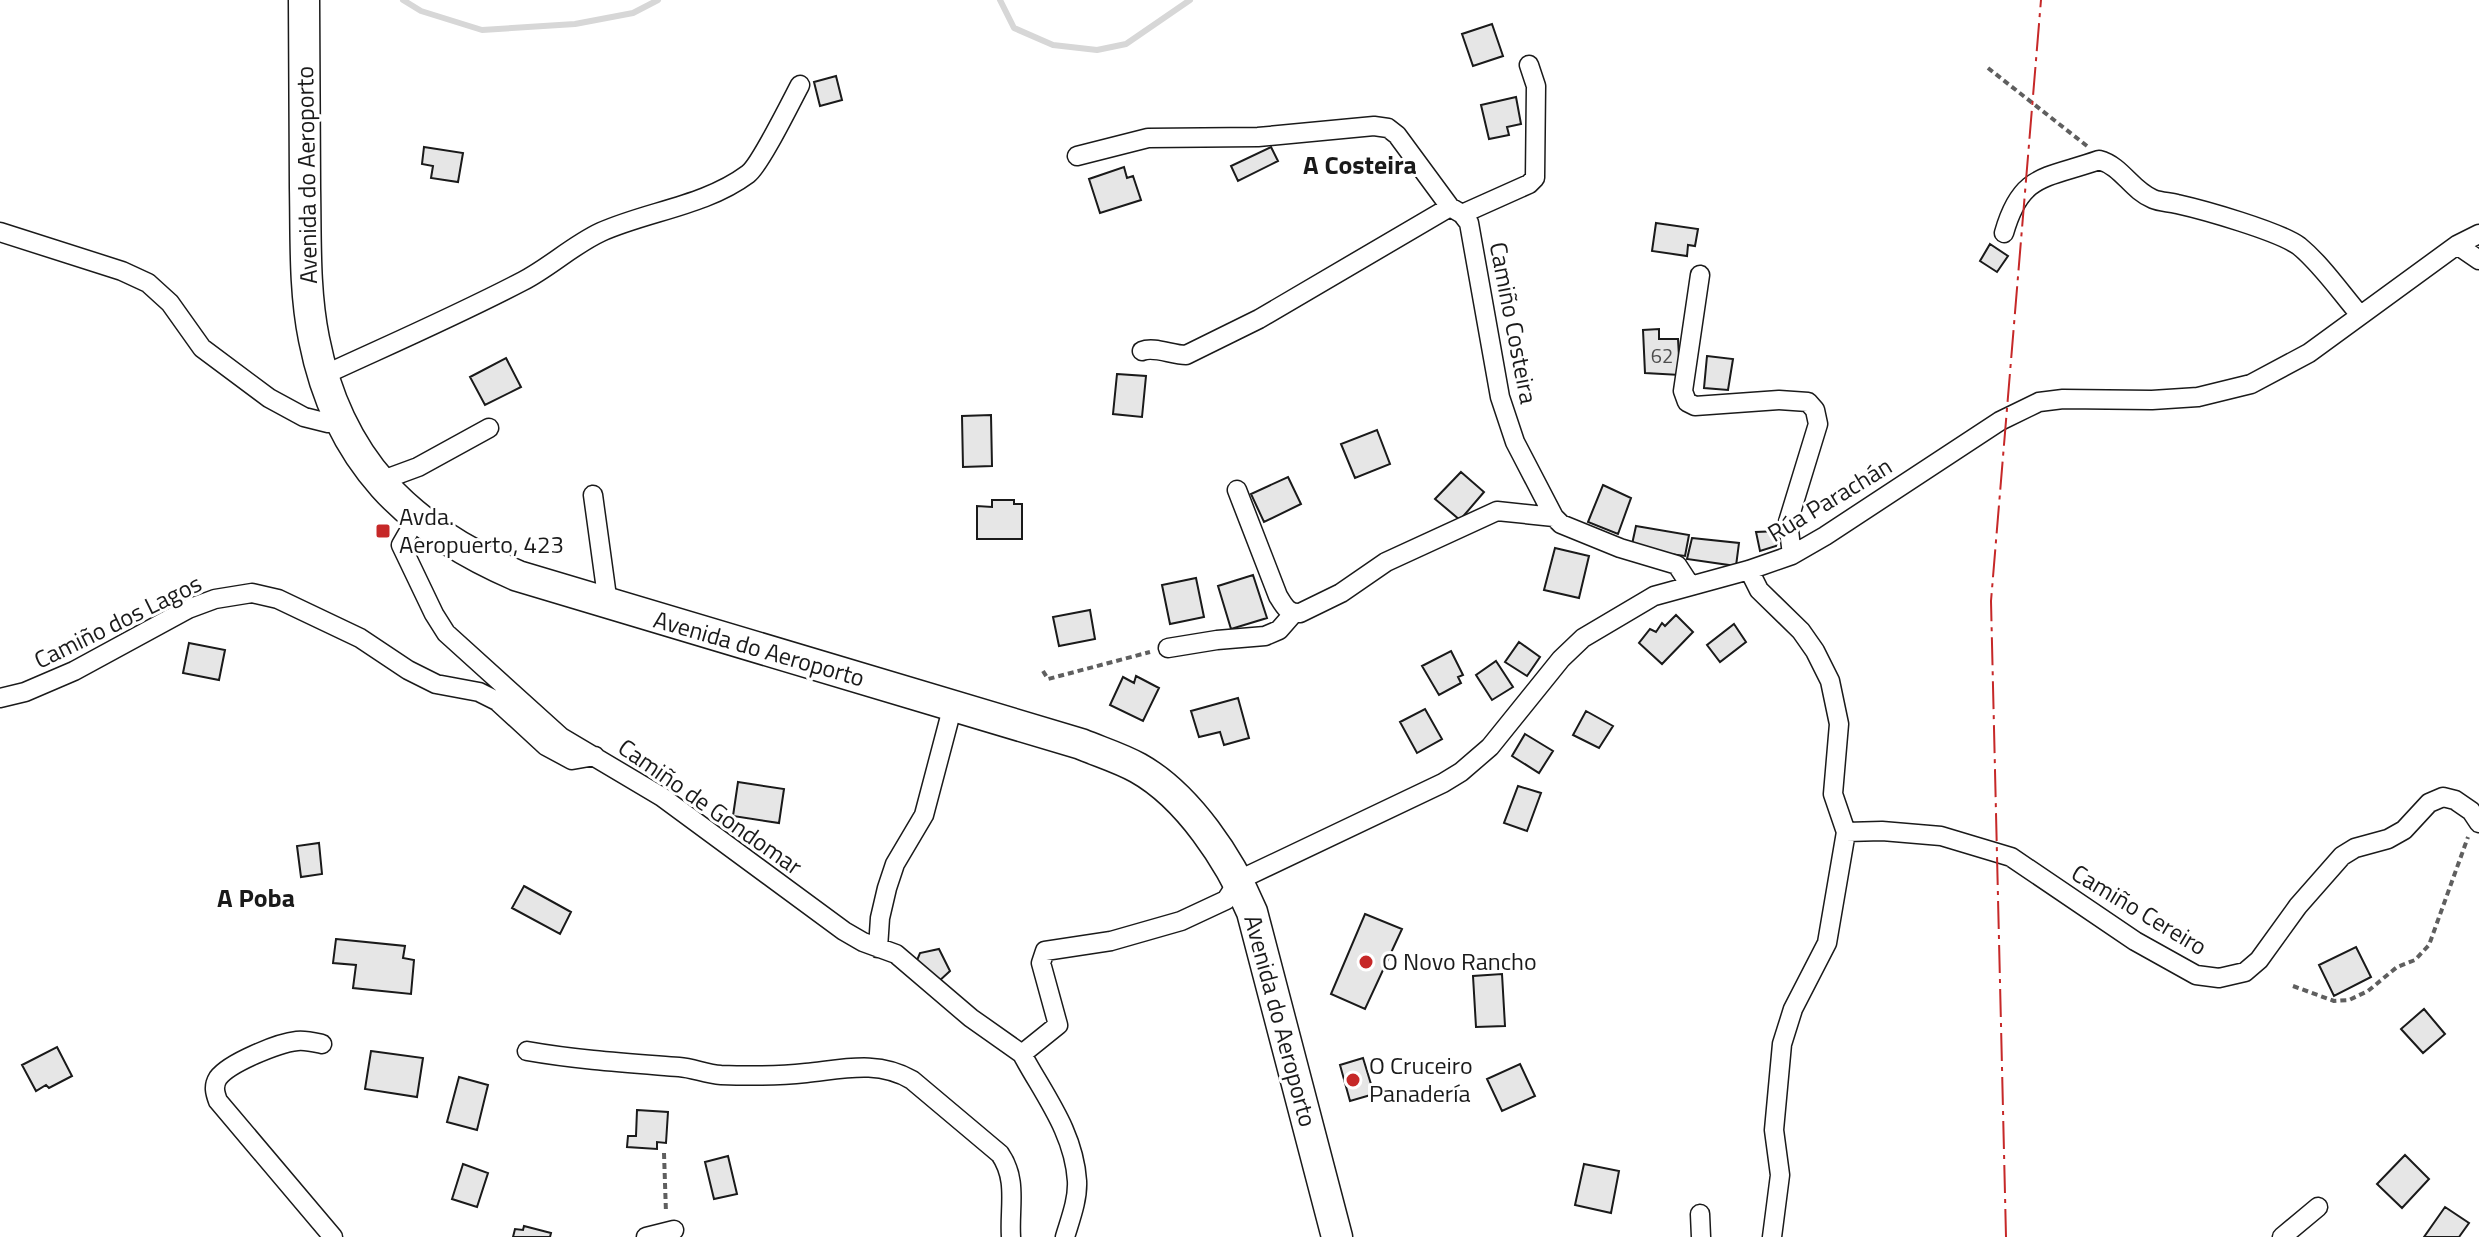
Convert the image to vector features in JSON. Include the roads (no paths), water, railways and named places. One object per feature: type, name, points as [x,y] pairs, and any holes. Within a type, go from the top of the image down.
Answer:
[{"type":"main road","name":"Avenida do Aeroporto","points":[[304,0],[305,264],[314,340],[341,418],[380,481],[416,519],[460,549],[518,576],[1081,744],[1139,769],[1178,800],[1210,838],[1239,880],[1263,948],[1337,1237]]},
{"type":"street","points":[[1142,351],[1148,348],[1186,355],[1259,319],[1456,210],[1529,184],[1535,178],[1536,86],[1529,65]]},
{"type":"street","points":[[324,375],[470,309],[539,273],[599,233],[684,205],[724,188],[751,172],[800,85]]},
{"type":"street","name":"Camiño Costeira","points":[[1077,156],[1148,138],[1258,137],[1374,126],[1388,128],[1469,223],[1504,408],[1515,442],[1554,517]]},
{"type":"street","points":[[2004,233],[2012,205],[2029,184],[2099,160],[2111,163],[2138,190],[2154,200],[2178,204],[2272,233],[2298,245],[2360,315]]},
{"type":"street","points":[[0,232],[122,271],[148,283],[170,303],[202,348],[269,398],[304,417],[328,423],[341,418]]},
{"type":"street","name":"Rúa Parachán","points":[[1239,880],[1461,772],[1490,747],[1561,659],[1583,638],[1654,596],[1792,555],[2000,421],[2039,402],[2198,397],[2251,384],[2309,353],[2457,245],[2479,234]]},
{"type":"street","points":[[2457,245],[2479,260]]},
{"type":"street","points":[[1700,275],[1683,391],[1687,402],[1695,406],[1794,401],[1808,402],[1815,410],[1818,424],[1788,522],[1792,555]]},
{"type":"street","points":[[380,481],[418,467],[489,428]]},
{"type":"street","points":[[1237,490],[1278,596],[1293,614]]},
{"type":"street","points":[[593,495],[608,604]]},
{"type":"street","points":[[1168,648],[1265,636],[1279,630],[1293,614],[1341,593],[1386,562],[1497,511],[1554,517],[1561,524],[1620,548],[1677,565],[1690,585]]},
{"type":"street","name":"Camiño de Gondomar","points":[[416,519],[401,545],[446,633],[561,737],[662,797],[844,931],[896,954],[971,1018],[1022,1054],[1059,1115],[1069,1142],[1077,1182],[1065,1237]]},
{"type":"street","points":[[1749,570],[1759,590],[1801,631],[1830,681],[1839,724],[1833,794],[1846,832],[1827,943],[1793,1009],[1782,1044],[1774,1130],[1780,1175],[1772,1237]]},
{"type":"street","name":"Camiño dos Lagos","points":[[0,698],[25,692],[74,671],[188,609],[215,599],[252,593],[278,599],[360,638],[408,670],[436,684],[479,692],[497,701],[546,746],[572,760],[595,756]]},
{"type":"street","points":[[878,948],[880,918],[887,888],[895,864],[924,815],[953,705]]},
{"type":"street","name":"Camiño Cereiro","points":[[1846,832],[1882,831],[1941,836],[2011,857],[2135,941],[2196,975],[2219,978],[2245,972],[2259,960],[2298,906],[2342,856],[2404,830],[2429,803],[2443,797],[2455,800],[2471,811],[2474,828]]},
{"type":"street","points":[[1022,1054],[1058,1025],[1041,963],[1045,951],[1111,941],[1181,921],[1226,900],[1239,880]]},
{"type":"street","points":[[322,1044],[301,1040],[291,1042],[240,1062],[227,1069],[214,1087],[218,1101],[333,1237]]},
{"type":"street","points":[[527,1051],[571,1059],[684,1067],[718,1075],[805,1073],[843,1067],[899,1072],[1000,1154],[1010,1168],[1011,1237]]},
{"type":"street","points":[[2282,1237],[2318,1207]]},
{"type":"street","points":[[1700,1214],[1701,1237]]},
{"type":"street","points":[[646,1237],[670,1231]]},
{"type":"waterway","points":[[403,0],[421,11],[482,30],[575,24],[633,13],[658,0]]},
{"type":"waterway","points":[[1000,0],[1014,28],[1053,45],[1097,50],[1126,44],[1190,0]]},
{"type":"place","name":"Avda. Aeropuerto, 423","points":[[383,531]]},
{"type":"place","name":"O Novo Rancho","points":[[1366,962]]},
{"type":"place","name":"O Cruceiro Panadería","points":[[1353,1080]]},
{"type":"district","name":"A Costeira","points":[[1360,165]]},
{"type":"district","name":"A Poba","points":[[256,898]]}]
